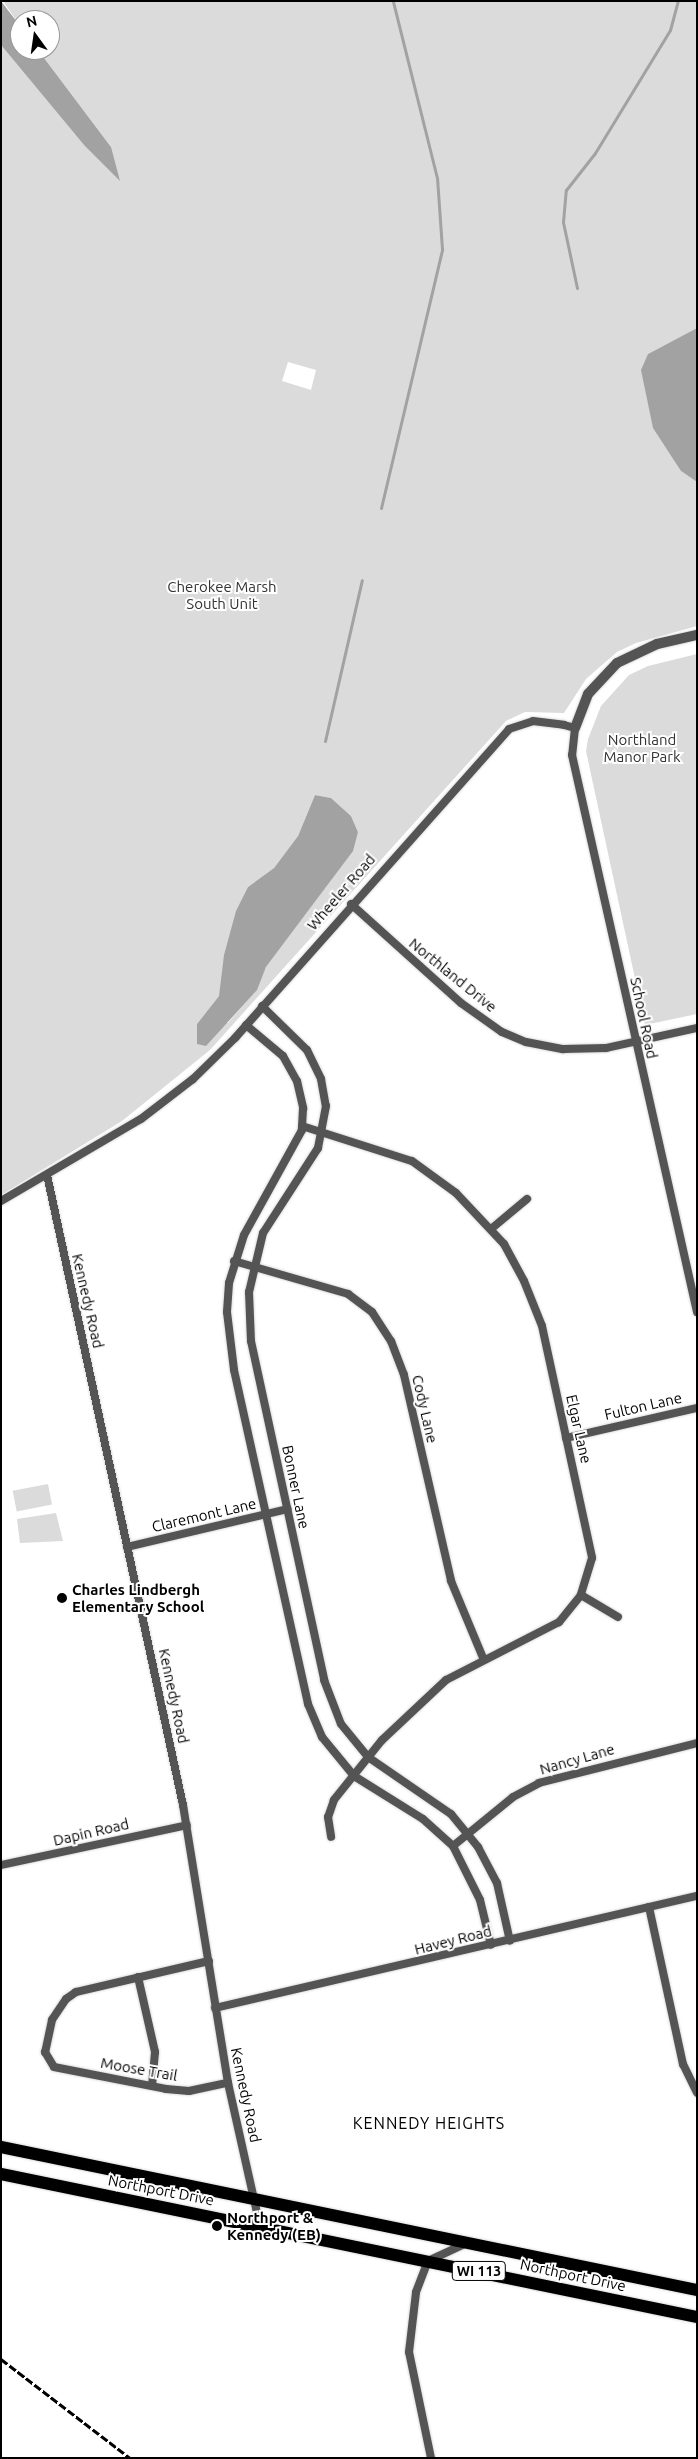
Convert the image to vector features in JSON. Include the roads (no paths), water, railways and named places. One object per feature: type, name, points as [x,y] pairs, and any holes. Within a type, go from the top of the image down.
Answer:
[{"type":"main road","name":"Northport Drive","points":[[1,2147],[697,2290]]},
{"type":"main road","name":"Northport Drive","points":[[1,2174],[697,2317]]},
{"type":"street","points":[[575,728],[588,694],[617,662],[657,644],[697,635]]},
{"type":"street","name":"Wheeler Road","points":[[1,1201],[47,1175],[163,1103],[246,1025],[351,904],[509,729],[533,721],[575,728]]},
{"type":"street","name":"School Road","points":[[575,728],[572,755],[697,1312]]},
{"type":"street","name":"Northland Drive","points":[[351,904],[461,1003],[502,1032],[526,1042],[563,1049],[606,1048],[697,1028]]},
{"type":"street","name":"Bonner Lane","points":[[262,1006],[297,1038],[316,1067],[326,1106],[324,1131],[318,1148],[263,1233],[248,1292],[251,1341],[324,1680],[341,1724],[368,1757],[450,1814],[468,1833],[492,1870],[510,1941]]},
{"type":"street","points":[[246,1025],[288,1065],[301,1094],[302,1126],[258,1206],[234,1262],[229,1283],[228,1332],[313,1722],[354,1776],[423,1820],[453,1846],[480,1900],[490,1946]]},
{"type":"street","name":"Elgar Lane","points":[[302,1126],[324,1131],[412,1160],[456,1193],[504,1244],[536,1308],[592,1558],[581,1595],[549,1629],[483,1658],[446,1680],[368,1757],[329,1812],[331,1837]]},
{"type":"street","name":"Kennedy Road","points":[[47,1175],[187,1824],[228,2083],[260,2226]]},
{"type":"street","points":[[491,1229],[527,1199]]},
{"type":"street","name":"Cody Lane","points":[[234,1262],[254,1266],[348,1294],[372,1312],[391,1341],[404,1375],[451,1581],[483,1658]]},
{"type":"street","name":"Fulton Lane","points":[[566,1438],[697,1408]]},
{"type":"street","name":"Claremont Lane","points":[[127,1547],[288,1509]]},
{"type":"street","points":[[581,1595],[618,1617]]},
{"type":"street","name":"Nancy Lane","points":[[453,1846],[513,1797],[539,1783],[697,1743]]},
{"type":"street","name":"Dapin Road","points":[[1,1865],[187,1824]]},
{"type":"street","name":"Havey Road","points":[[215,2008],[490,1946],[697,1896]]},
{"type":"street","points":[[649,1907],[683,2064],[697,2093]]},
{"type":"street","points":[[152,2086],[155,2052],[138,1977],[209,1961]]},
{"type":"street","name":"Moose Trail","points":[[138,1977],[87,1988],[66,1999],[52,2020],[44,2042],[48,2061],[54,2067],[152,2086],[190,2090],[228,2083]]},
{"type":"street","points":[[431,2458],[409,2337],[420,2274],[428,2261],[469,2242]]},
{"type":"waterway","points":[[381,508],[442,249],[437,178],[393,1]]},
{"type":"waterway","points":[[577,288],[563,222],[566,190],[595,153],[670,30],[678,1]]},
{"type":"waterway","points":[[325,741],[362,580]]},
{"type":"railway","points":[[1,2359],[130,2458]]},
{"type":"place","name":"Charles Lindbergh Elementary School","points":[[62,1598]]},
{"type":"place","name":"Northport & Kennedy (EB)","points":[[217,2226]]},
{"type":"district","name":"KENNEDY HEIGHTS","points":[[429,2123]]},
{"type":"park label","name":"Cherokee Marsh South Unit","points":[[222,594]]},
{"type":"park label","name":"Northland Manor Park","points":[[642,748]]}]
